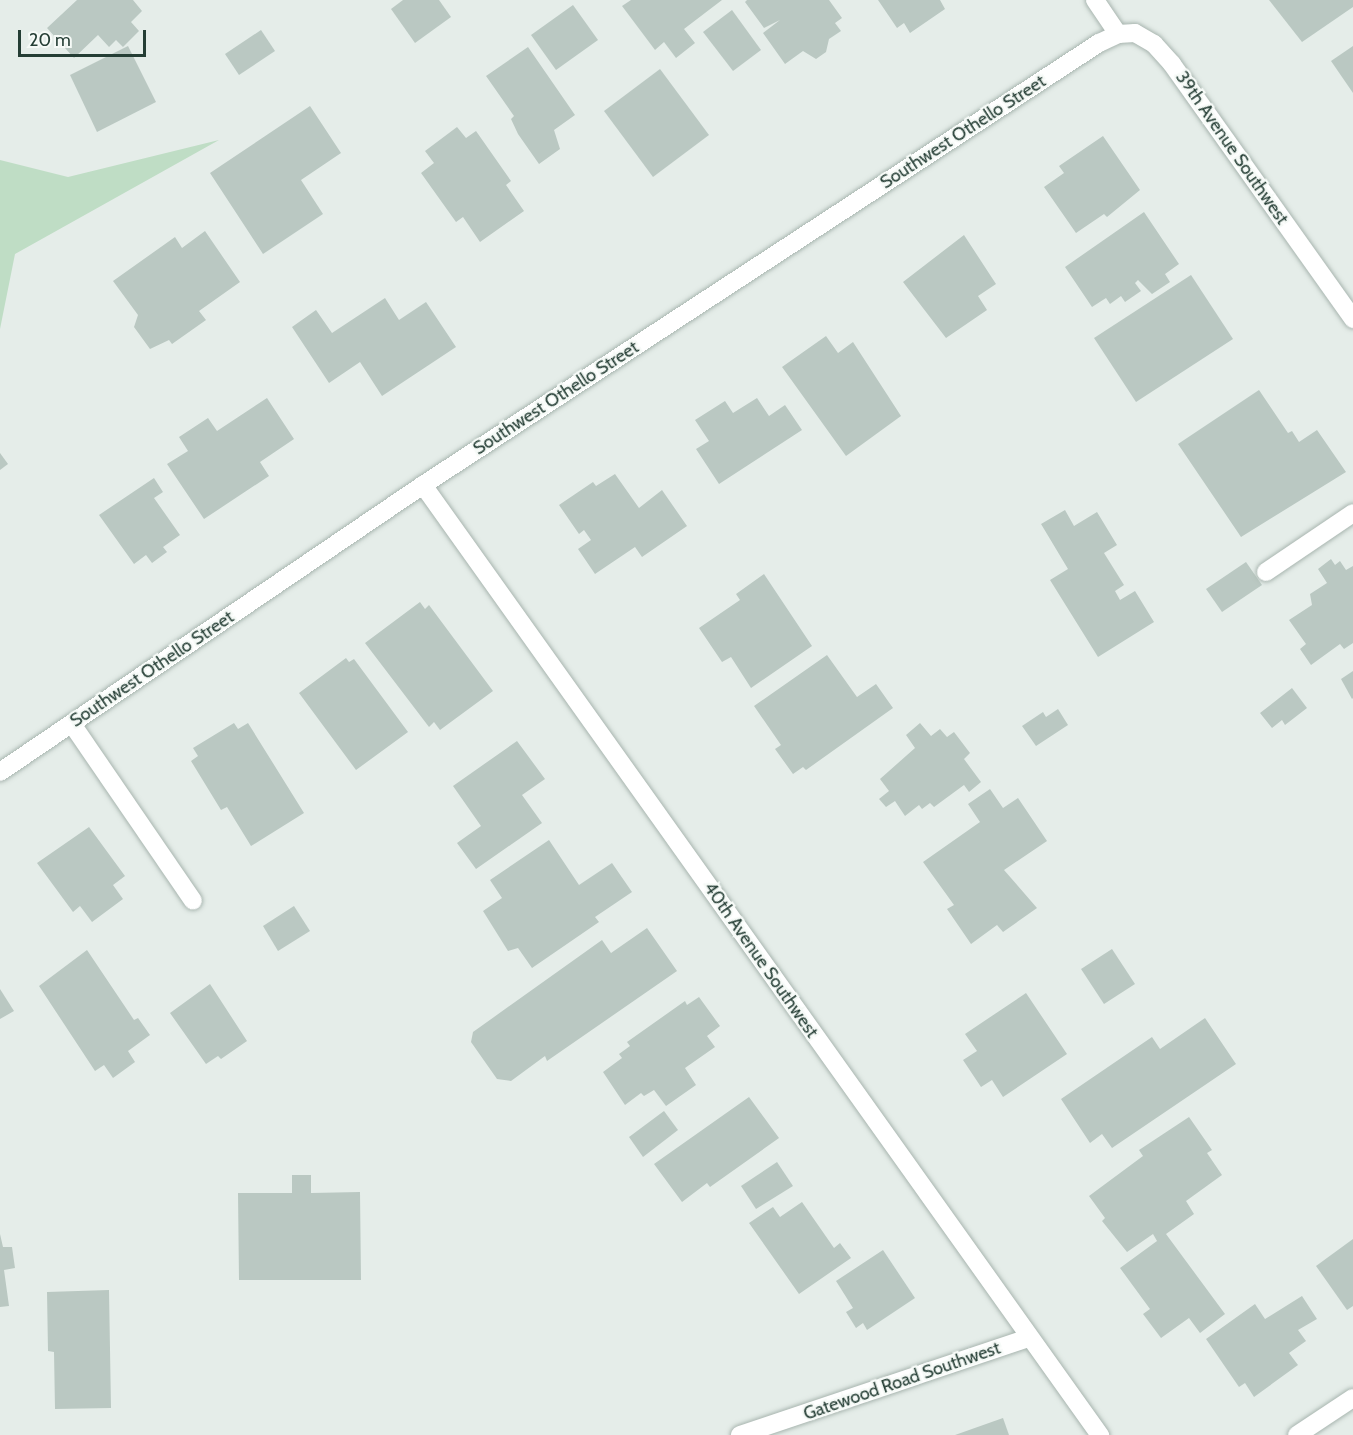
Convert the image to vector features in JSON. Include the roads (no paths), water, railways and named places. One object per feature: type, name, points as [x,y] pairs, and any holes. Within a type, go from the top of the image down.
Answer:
[{"type":"street","points":[[1095,0],[1118,34]]},
{"type":"street","name":"39th Avenue Southwest","points":[[1118,34],[1135,33],[1154,44],[1172,64],[1353,318]]},
{"type":"street","name":"Southwest Othello Street","points":[[0,772],[423,485],[1099,43],[1118,34]]},
{"type":"street","name":"40th Avenue Southwest","points":[[423,485],[1100,1435]]},
{"type":"street","points":[[1266,572],[1353,513]]},
{"type":"street","points":[[72,724],[193,901]]},
{"type":"street","name":"Gatewood Road Southwest","points":[[740,1435],[1029,1338]]},
{"type":"street","points":[[1297,1435],[1353,1398]]}]
